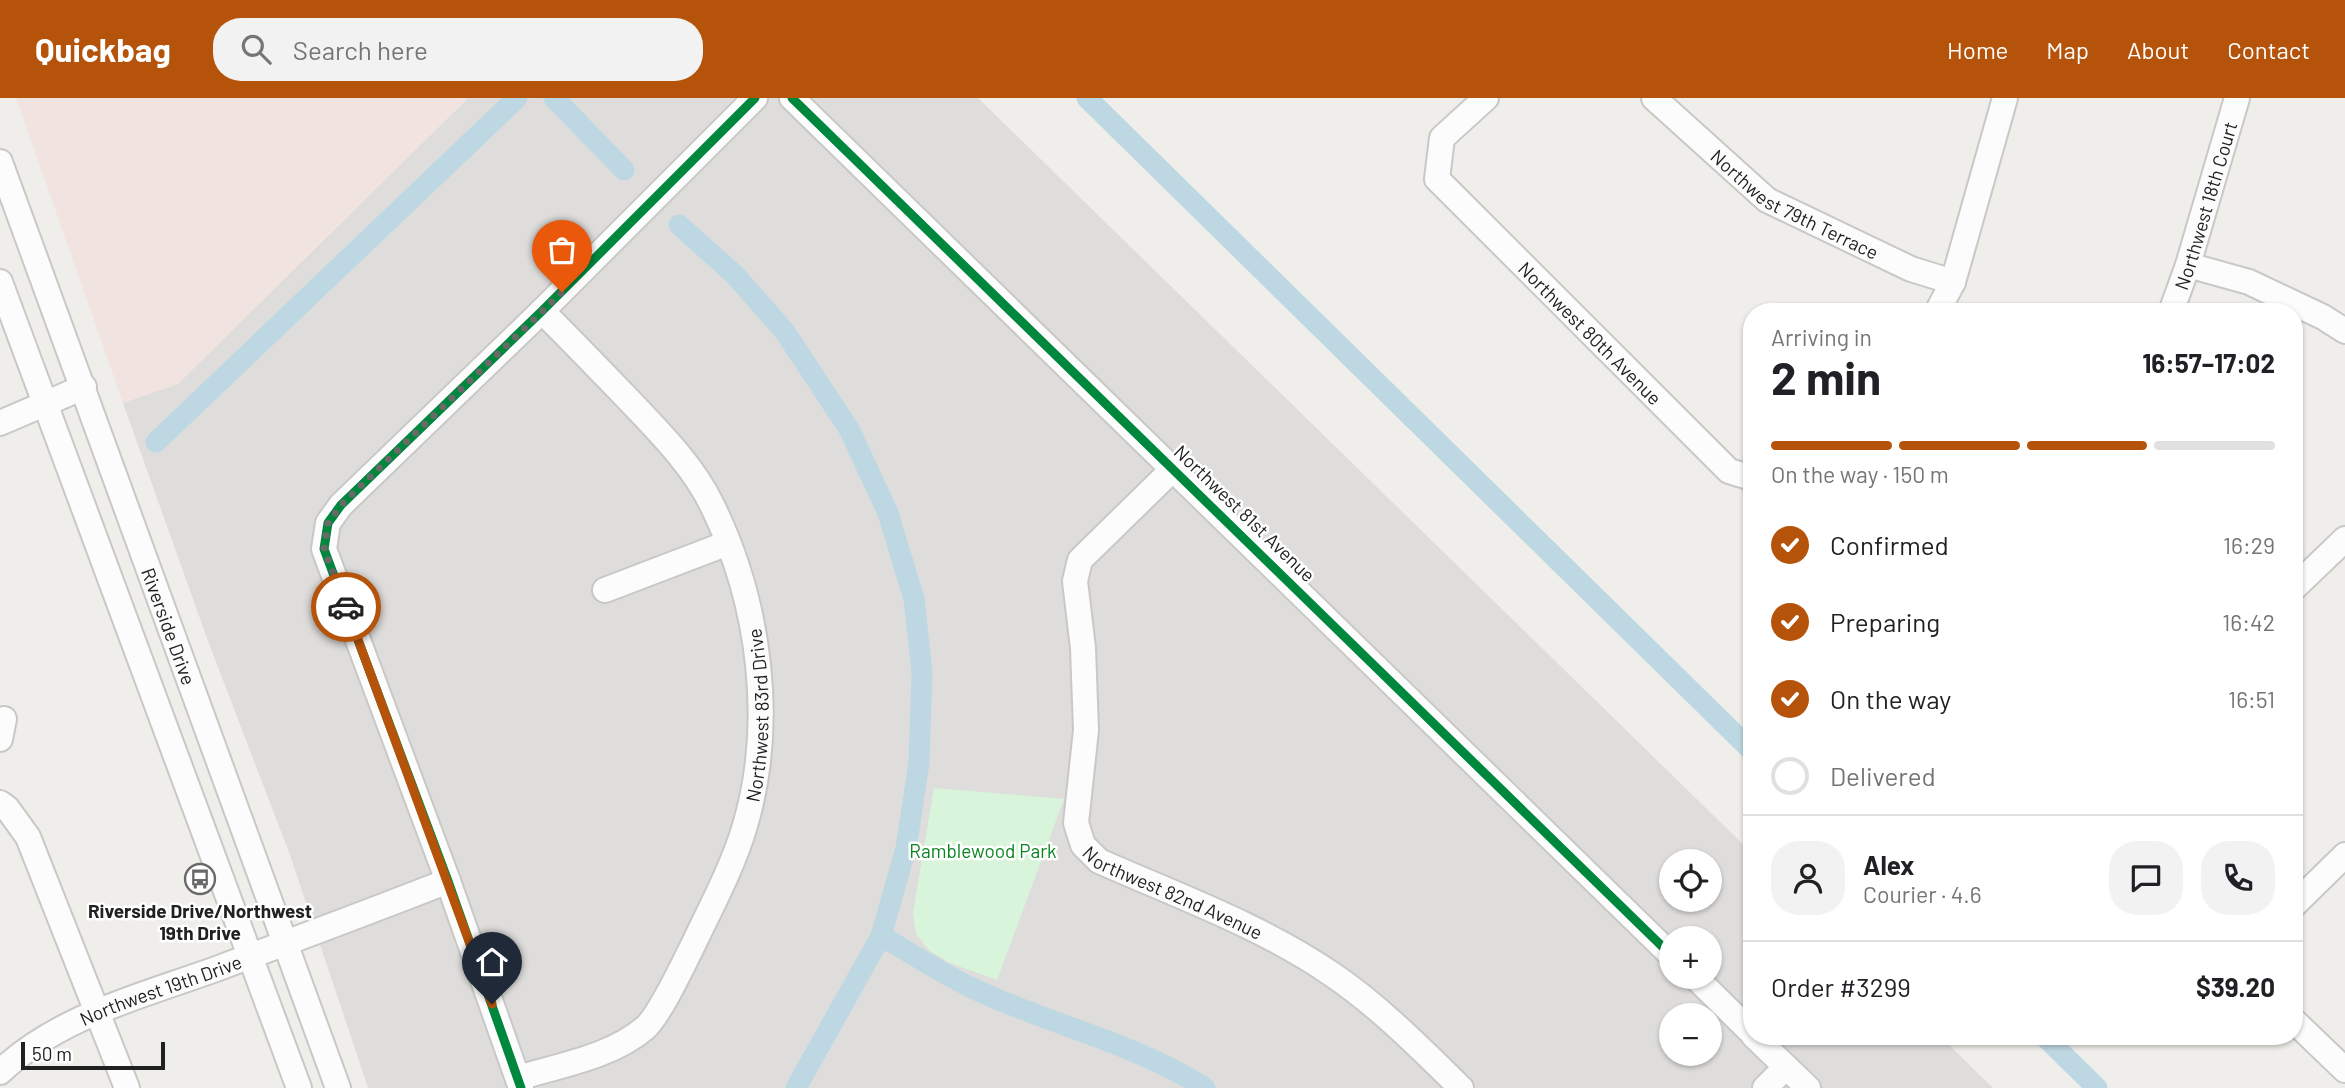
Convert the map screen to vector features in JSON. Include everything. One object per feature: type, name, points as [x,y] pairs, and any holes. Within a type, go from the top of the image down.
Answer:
[{"type":"street","points":[[520,1083],[324,549],[328,523],[341,505],[542,311],[755,98]]},
{"type":"street","name":"Northwest 81st Avenue","points":[[792,98],[1659,943]]},
{"type":"street","name":"Northwest 80th Avenue","points":[[1486,98],[1442,138],[1437,178],[1729,471],[1743,475]]},
{"type":"street","name":"Northwest 79th Terrace","points":[[1654,98],[1767,200],[1912,269],[1953,282]]},
{"type":"street","points":[[1942,303],[1953,282],[2005,98]]},
{"type":"street","name":"Northwest 18th Court","points":[[2174,303],[2237,98]]},
{"type":"street","name":"Riverside Drive","points":[[0,162],[338,1088]]},
{"type":"street","points":[[2188,265],[2249,282],[2293,303]]},
{"type":"street","name":"Riverside Drive","points":[[0,282],[299,1088]]},
{"type":"street","points":[[2303,308],[2345,331]]},
{"type":"street","name":"Northwest 83rd Drive","points":[[520,1083],[618,1047],[647,1026],[677,976],[718,895],[744,829],[757,764],[759,714],[758,648],[744,589],[712,504],[694,473],[661,434],[542,311]]},
{"type":"street","points":[[0,423],[83,387]]},
{"type":"street","name":"Northwest 82nd Avenue","points":[[1174,468],[1080,560],[1075,581],[1083,649],[1086,730],[1076,823],[1083,845],[1099,861],[1269,937],[1334,976],[1407,1036],[1461,1088]]},
{"type":"street","points":[[2303,579],[2345,539]]},
{"type":"street","points":[[605,590],[728,543]]},
{"type":"street","points":[[0,803],[7,808],[28,836],[127,1088]]},
{"type":"street","points":[[2303,896],[2345,855]]},
{"type":"street","name":"Northwest 19th Drive","points":[[0,1072],[18,1055],[50,1034],[96,1012],[448,881]]},
{"type":"street","points":[[1707,989],[1743,1025]]},
{"type":"street","points":[[2303,1030],[2345,1070]]},
{"type":"street","points":[[1763,1045],[1808,1088]]},
{"type":"street","points":[[1765,1088],[1786,1067]]},
{"type":"shaded area","points":[[16,98],[468,98],[178,384],[123,403]]},
{"type":"shaded area","points":[[468,98],[978,98],[1743,844],[1743,1045],[1949,1045],[1993,1088],[368,1088],[290,855],[208,641],[123,403],[178,383]]},
{"type":"green space","name":"Ramblewood Park","points":[[934,788],[1064,799],[997,980],[950,963],[929,950],[916,934],[913,913]]},
{"type":"waterway","points":[[156,442],[517,98]]},
{"type":"waterway","points":[[554,98],[624,170]]},
{"type":"waterway","points":[[1087,98],[1743,742]]},
{"type":"waterway","points":[[679,225],[735,275],[785,332],[849,429],[888,513],[914,599],[922,672],[919,763],[906,848],[881,936],[796,1088]]},
{"type":"waterway","points":[[881,936],[970,987],[1149,1058],[1205,1088]]},
{"type":"waterway","points":[[2053,1045],[2097,1088]]},
{"type":"cycle path","points":[[521,1088],[448,881],[324,549],[328,523],[341,505],[542,311],[755,98]]},
{"type":"cycle path","points":[[792,98],[1659,943]]},
{"type":"way so far","points":[[346,607],[324,549],[328,523],[341,505],[562,292]]},
{"type":"place","name":"Riverside Drive/Northwest 19th Drive","points":[[200,879]]},
{"type":"route","points":[[346,607],[492,1004]]}]
